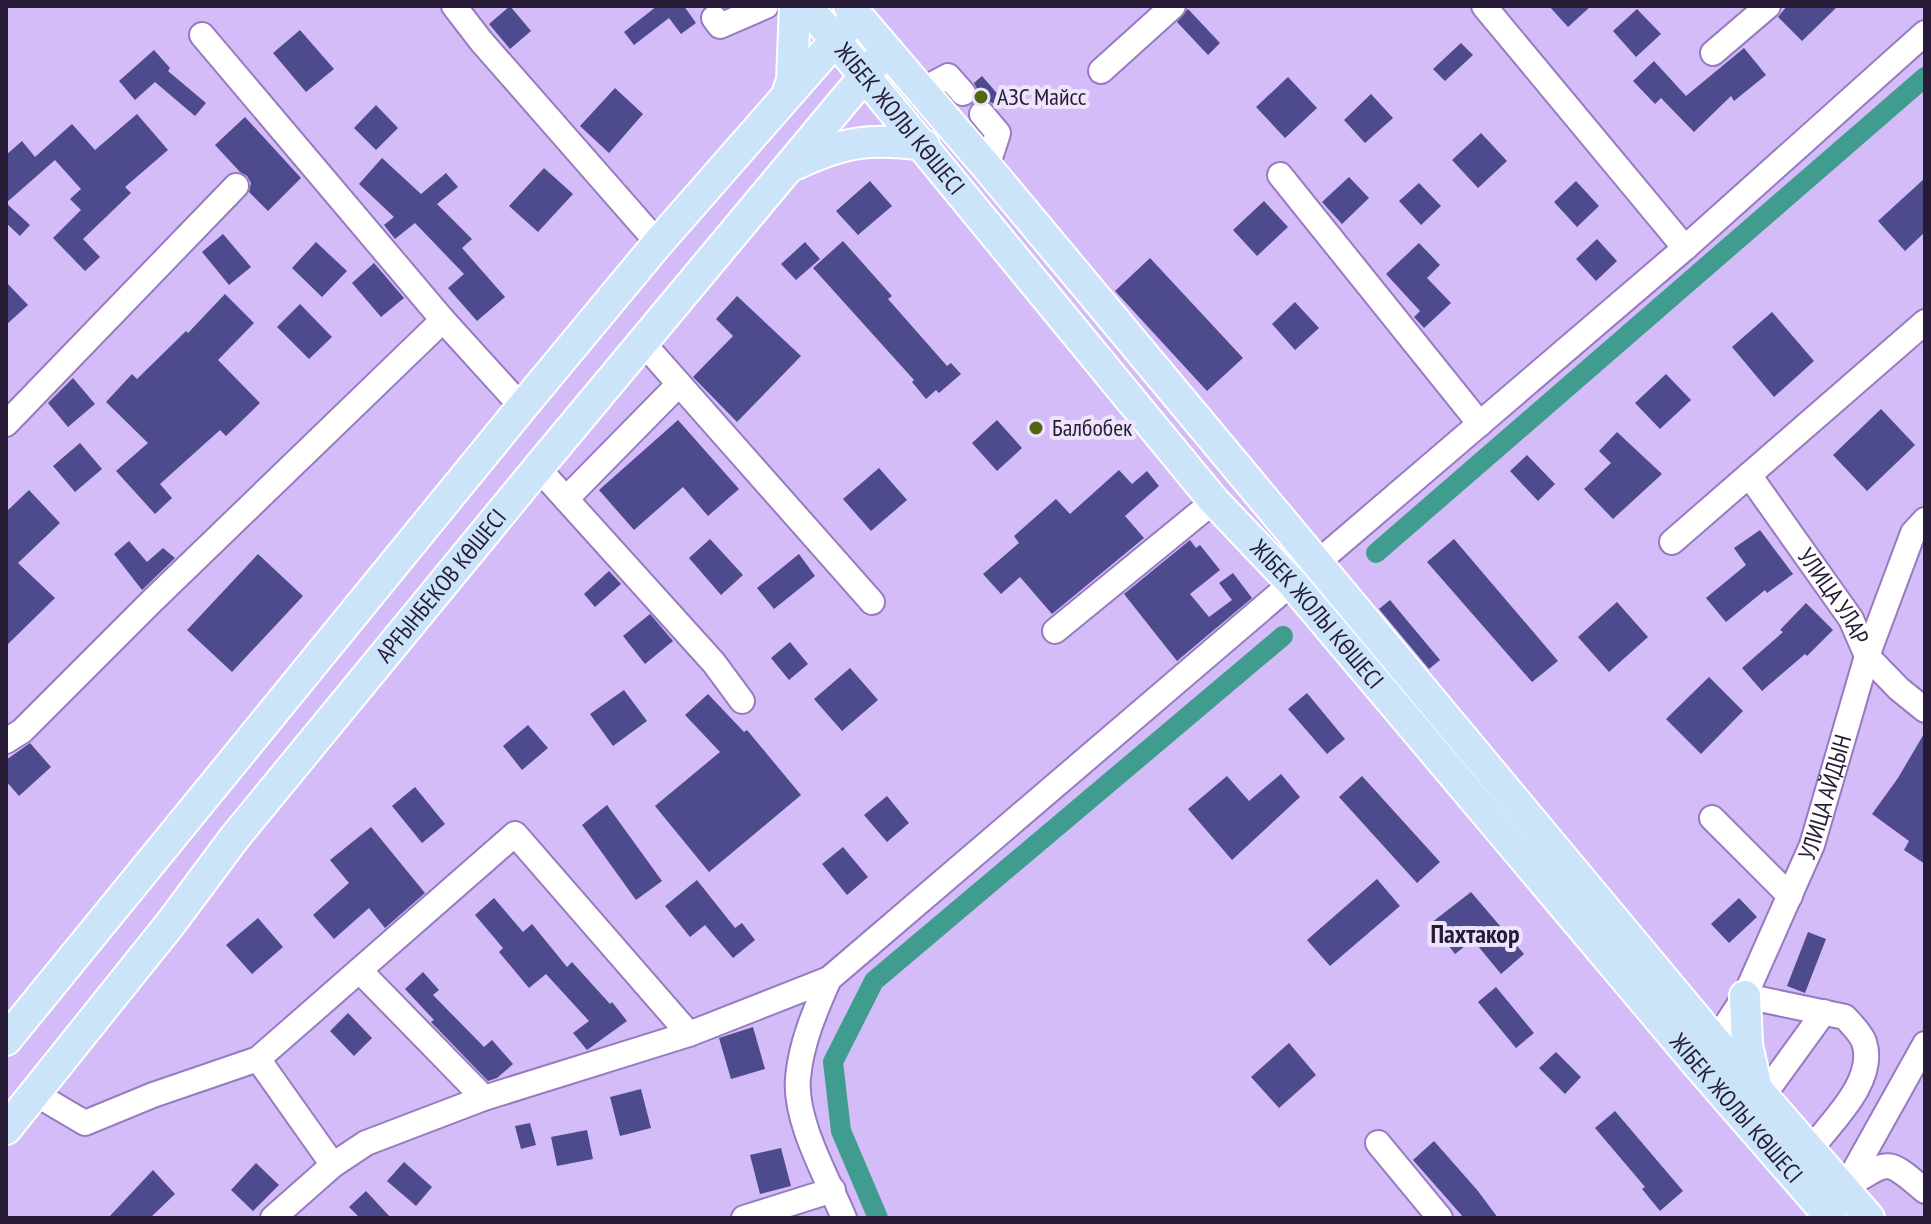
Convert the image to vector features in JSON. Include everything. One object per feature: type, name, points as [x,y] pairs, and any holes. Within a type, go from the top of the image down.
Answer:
[{"type":"main road","points":[[787,97],[792,80],[795,6]]},
{"type":"main road","name":"ЖІБЕК ЖОЛЫ КӨШЕСІ","points":[[807,6],[1214,501],[1292,583],[1707,1053],[1760,1093],[1869,1218]]},
{"type":"main road","name":"АРҒЫНБЕКОВ КӨШЕСІ","points":[[6,1040],[522,407],[658,243],[836,39],[854,11]]},
{"type":"main road","name":"ЖІБЕК ЖОЛЫ КӨШЕСІ","points":[[854,11],[1317,563],[1707,1053],[1831,1218]]},
{"type":"main road","name":"АРҒЫНБЕКОВ КӨШЕСІ","points":[[6,1129],[171,923],[235,837],[887,50]]},
{"type":"main road","points":[[790,166],[821,152],[858,141],[887,140],[924,145]]},
{"type":"main road","points":[[199,804],[235,837]]},
{"type":"main road","points":[[1745,996],[1747,1045],[1760,1093]]},
{"type":"street","points":[[454,6],[658,243]]},
{"type":"street","points":[[714,18],[720,26],[766,6]]},
{"type":"street","points":[[1101,71],[1173,6]]},
{"type":"street","points":[[1484,6],[1685,248]]},
{"type":"street","points":[[1713,53],[1768,6]]},
{"type":"street","points":[[1317,563],[1685,248],[1925,33]]},
{"type":"street","points":[[202,35],[443,320],[522,407]]},
{"type":"street","points":[[922,90],[948,76],[963,93]]},
{"type":"street","points":[[982,114],[998,133],[987,167]]},
{"type":"street","points":[[1280,175],[1480,424]]},
{"type":"street","points":[[6,424],[236,186]]},
{"type":"street","points":[[14,736],[443,320]]},
{"type":"street","points":[[1672,542],[1925,322]]},
{"type":"street","points":[[643,343],[872,602]]},
{"type":"street","points":[[566,499],[679,384]]},
{"type":"street","points":[[538,468],[714,663],[742,701]]},
{"type":"street","name":"УЛИЦА УЛАР","points":[[1749,475],[1851,619],[1867,656],[1925,710]]},
{"type":"street","points":[[1055,631],[1214,501]]},
{"type":"street","name":"УЛИЦА АЙДЫН","points":[[1707,1053],[1745,996],[1812,845],[1867,656],[1921,531]]},
{"type":"street","points":[[273,1218],[333,1165],[366,1143],[484,1098],[689,1034],[829,979],[1292,583]]},
{"type":"street","points":[[1712,818],[1790,896]]},
{"type":"street","points":[[34,1093],[85,1123],[153,1095],[258,1059],[515,834],[689,1034]]},
{"type":"street","points":[[361,972],[484,1098]]},
{"type":"street","points":[[829,979],[806,1034],[797,1081],[803,1120],[844,1218]]},
{"type":"street","points":[[1745,996],[1845,1017],[1863,1040],[1866,1061],[1862,1077],[1853,1094],[1810,1150]]},
{"type":"street","points":[[1760,1093],[1824,1012]]},
{"type":"street","points":[[1844,1189],[1925,1044]]},
{"type":"street","points":[[258,1059],[333,1165]]},
{"type":"street","points":[[1378,1143],[1440,1218]]},
{"type":"street","points":[[1844,1189],[1881,1165],[1898,1167],[1925,1191]]},
{"type":"street","points":[[744,1218],[833,1190]]},
{"type":"building","points":[[510,6],[531,31],[510,49],[489,24]]},
{"type":"building","points":[[657,6],[684,6],[696,23],[681,34],[669,18],[634,45],[624,32]]},
{"type":"building","points":[[1549,6],[1591,6],[1568,27]]},
{"type":"building","points":[[1787,6],[1838,6],[1802,41],[1778,17]]},
{"type":"building","points":[[1188,9],[1220,43],[1208,55],[1177,22]]},
{"type":"building","points":[[1637,9],[1661,34],[1636,57],[1613,31]]},
{"type":"building","points":[[300,30],[334,69],[306,92],[273,53]]},
{"type":"building","points":[[1461,43],[1473,55],[1445,81],[1433,69]]},
{"type":"building","points":[[1744,48],[1766,75],[1734,101],[1731,96],[1694,132],[1661,98],[1655,104],[1633,81],[1654,61],[1686,96]]},
{"type":"building","points":[[154,50],[170,68],[168,71],[206,103],[195,116],[155,82],[135,100],[119,81]]},
{"type":"building","points":[[982,76],[1001,98],[994,104],[986,100],[975,101],[978,91],[974,83]]},
{"type":"building","points":[[1288,77],[1317,108],[1285,138],[1256,107]]},
{"type":"building","points":[[615,88],[643,114],[609,153],[580,126]]},
{"type":"building","points":[[1371,94],[1393,118],[1365,143],[1344,120]]},
{"type":"building","points":[[376,105],[398,128],[376,150],[354,128]]},
{"type":"building","points":[[137,114],[168,150],[125,187],[131,193],[83,239],[100,257],[85,271],[53,238],[81,210],[70,199],[81,189],[55,160],[6,203],[6,155],[22,141],[35,157],[72,124],[95,150]]},
{"type":"building","points":[[245,117],[301,178],[268,211],[249,192],[251,183],[247,176],[215,145]]},
{"type":"building","points":[[1481,133],[1507,161],[1478,188],[1452,160]]},
{"type":"building","points":[[382,158],[421,194],[446,173],[458,187],[437,204],[472,239],[462,248],[505,297],[477,321],[448,288],[464,274],[415,223],[395,239],[384,225],[394,217],[359,184]]},
{"type":"building","points":[[544,168],[573,194],[538,232],[509,206]]},
{"type":"building","points":[[1349,177],[1369,198],[1342,224],[1322,202]]},
{"type":"building","points":[[1925,178],[1925,232],[1905,251],[1878,221]]},
{"type":"building","points":[[870,181],[892,206],[858,235],[836,211]]},
{"type":"building","points":[[1576,181],[1599,206],[1577,227],[1554,202]]},
{"type":"building","points":[[1419,183],[1441,206],[1421,225],[1399,201]]},
{"type":"building","points":[[1264,201],[1288,227],[1257,256],[1233,230]]},
{"type":"building","points":[[6,203],[30,225],[20,236],[6,223]]},
{"type":"building","points":[[223,234],[251,267],[229,285],[202,252]]},
{"type":"building","points":[[1597,239],[1617,261],[1596,281],[1576,259]]},
{"type":"building","points":[[843,241],[892,296],[888,299],[947,366],[951,363],[961,374],[939,393],[936,390],[926,399],[912,382],[914,380],[813,268]]},
{"type":"building","points":[[316,242],[347,271],[322,297],[292,268]]},
{"type":"building","points":[[805,242],[820,259],[796,280],[781,264]]},
{"type":"building","points":[[1419,243],[1440,265],[1427,278],[1451,303],[1424,328],[1414,317],[1420,311],[1386,274]]},
{"type":"building","points":[[1150,258],[1243,358],[1207,391],[1115,291]]},
{"type":"building","points":[[374,263],[404,298],[381,317],[352,283]]},
{"type":"building","points":[[6,282],[28,305],[6,325]]},
{"type":"building","points":[[225,294],[254,323],[218,360],[260,403],[226,436],[220,430],[160,484],[172,498],[155,514],[116,471],[148,443],[106,402],[132,374],[137,379],[186,331],[188,333]]},
{"type":"building","points":[[737,296],[801,356],[737,422],[693,377],[733,336],[716,319]]},
{"type":"building","points":[[1295,302],[1319,328],[1295,350],[1272,324]]},
{"type":"building","points":[[300,304],[332,337],[309,359],[277,327]]},
{"type":"building","points":[[1772,312],[1814,361],[1774,397],[1732,347]]},
{"type":"building","points":[[1666,374],[1691,400],[1660,429],[1635,403]]},
{"type":"building","points":[[73,378],[95,404],[68,427],[48,403]]},
{"type":"building","points":[[1881,409],[1915,445],[1867,491],[1833,455]]},
{"type":"building","points":[[678,420],[739,489],[708,516],[683,487],[634,530],[599,490]]},
{"type":"building","points":[[997,420],[1022,448],[997,471],[972,443]]},
{"type":"building","points":[[1617,432],[1662,474],[1613,519],[1584,489],[1611,463],[1599,451]]},
{"type":"building","points":[[80,443],[102,469],[75,492],[53,466]]},
{"type":"building","points":[[1527,455],[1555,484],[1538,501],[1510,471]]},
{"type":"building","points":[[879,468],[907,500],[871,531],[843,499]]},
{"type":"building","points":[[1119,470],[1132,484],[1147,471],[1159,486],[1125,516],[1144,538],[1052,614],[1020,577],[1001,594],[983,574],[1019,543],[1014,536],[1056,499],[1070,514]]},
{"type":"building","points":[[29,490],[60,523],[18,563],[55,598],[6,646],[6,512]]},
{"type":"building","points":[[1760,530],[1793,574],[1767,593],[1765,590],[1726,622],[1706,598],[1746,565],[1734,548]]},
{"type":"building","points":[[710,539],[743,575],[721,595],[689,558]]},
{"type":"building","points":[[1454,539],[1558,661],[1532,682],[1427,562]]},
{"type":"building","points":[[1190,540],[1196,548],[1200,545],[1220,570],[1190,594],[1209,617],[1232,600],[1219,583],[1233,573],[1252,598],[1177,661],[1124,594]]},
{"type":"building","points":[[129,541],[147,562],[163,548],[175,558],[142,590],[114,554]]},
{"type":"building","points":[[258,554],[303,596],[232,672],[187,630]]},
{"type":"building","points":[[799,554],[815,576],[774,609],[757,588]]},
{"type":"building","points":[[609,571],[621,584],[595,607],[584,594]]},
{"type":"building","points":[[1390,600],[1440,660],[1429,669],[1379,609]]},
{"type":"building","points":[[1617,602],[1648,637],[1609,672],[1578,637]]},
{"type":"building","points":[[1806,603],[1833,630],[1807,656],[1805,654],[1762,691],[1742,668],[1783,632],[1780,630]]},
{"type":"building","points":[[650,614],[673,641],[645,664],[623,636]]},
{"type":"building","points":[[790,642],[808,664],[789,680],[771,658]]},
{"type":"building","points":[[850,668],[878,700],[842,731],[814,699]]},
{"type":"building","points":[[1709,677],[1743,711],[1701,754],[1666,719]]},
{"type":"building","points":[[624,690],[647,721],[613,746],[590,714]]},
{"type":"building","points":[[1307,693],[1345,739],[1327,754],[1288,709]]},
{"type":"building","points":[[708,694],[744,732],[747,730],[801,795],[709,872],[655,806],[720,752],[685,715]]},
{"type":"building","points":[[528,725],[548,748],[522,770],[503,746]]},
{"type":"building","points":[[1925,732],[1925,864],[1904,850],[1909,841],[1872,814]]},
{"type":"building","points":[[30,743],[51,767],[19,796],[6,781],[6,760]]},
{"type":"building","points":[[1281,774],[1300,797],[1232,860],[1188,809],[1227,776],[1249,801]]},
{"type":"building","points":[[1362,776],[1440,862],[1417,883],[1339,797]]},
{"type":"building","points":[[415,787],[445,824],[422,843],[392,806]]},
{"type":"building","points":[[887,796],[909,823],[887,842],[864,815]]},
{"type":"building","points":[[607,805],[662,881],[636,900],[582,825]]},
{"type":"building","points":[[371,827],[425,893],[385,928],[369,908],[334,939],[313,915],[349,883],[330,860]]},
{"type":"building","points":[[843,847],[868,877],[847,895],[822,864]]},
{"type":"building","points":[[1377,879],[1400,906],[1330,966],[1307,940]]},
{"type":"building","points":[[697,880],[735,928],[742,923],[755,940],[733,958],[705,925],[690,937],[665,906]]},
{"type":"building","points":[[1471,892],[1524,954],[1501,974],[1473,940],[1455,954],[1431,923]]},
{"type":"building","points":[[494,898],[523,932],[532,924],[567,967],[572,962],[627,1021],[587,1050],[573,1033],[589,1021],[546,974],[529,988],[499,952],[503,948],[475,915]]},
{"type":"building","points":[[1739,898],[1757,917],[1729,943],[1711,924]]},
{"type":"building","points":[[258,918],[283,947],[252,974],[226,945]]},
{"type":"building","points":[[1808,932],[1826,939],[1805,993],[1787,986]]},
{"type":"building","points":[[423,972],[439,990],[433,995],[484,1047],[492,1040],[513,1064],[497,1078],[488,1081],[431,1022],[434,1020],[405,989]]},
{"type":"building","points":[[1496,987],[1534,1033],[1516,1048],[1478,1002]]},
{"type":"building","points":[[348,1013],[372,1038],[354,1056],[330,1031]]},
{"type":"building","points":[[753,1027],[765,1069],[731,1079],[719,1038]]},
{"type":"building","points":[[1289,1043],[1316,1075],[1279,1108],[1251,1077]]},
{"type":"building","points":[[1556,1052],[1581,1077],[1565,1094],[1539,1068]]},
{"type":"building","points":[[641,1089],[651,1128],[620,1136],[610,1097]]},
{"type":"building","points":[[1615,1111],[1683,1191],[1660,1211],[1642,1189],[1645,1187],[1595,1128]]},
{"type":"building","points":[[530,1123],[536,1145],[521,1149],[515,1126]]},
{"type":"building","points":[[587,1130],[593,1159],[557,1166],[551,1137]]},
{"type":"building","points":[[1434,1141],[1498,1218],[1464,1218],[1413,1160]]},
{"type":"building","points":[[781,1148],[791,1186],[760,1194],[750,1155]]},
{"type":"building","points":[[404,1162],[432,1187],[416,1206],[387,1181]]},
{"type":"building","points":[[256,1163],[279,1185],[253,1211],[231,1190]]},
{"type":"building","points":[[153,1170],[175,1194],[150,1218],[108,1218]]},
{"type":"building","points":[[366,1191],[391,1218],[360,1218],[349,1207]]},
{"type":"waterway","points":[[1376,553],[1925,77]]},
{"type":"waterway","points":[[878,1218],[841,1131],[833,1062],[874,981],[1283,636]]},
{"type":"place","name":"АЗС Майсс","points":[[981,97]]},
{"type":"place","name":"Балбобек","points":[[1036,428]]},
{"type":"district","name":"Пахтакор","points":[[1475,934]]}]
